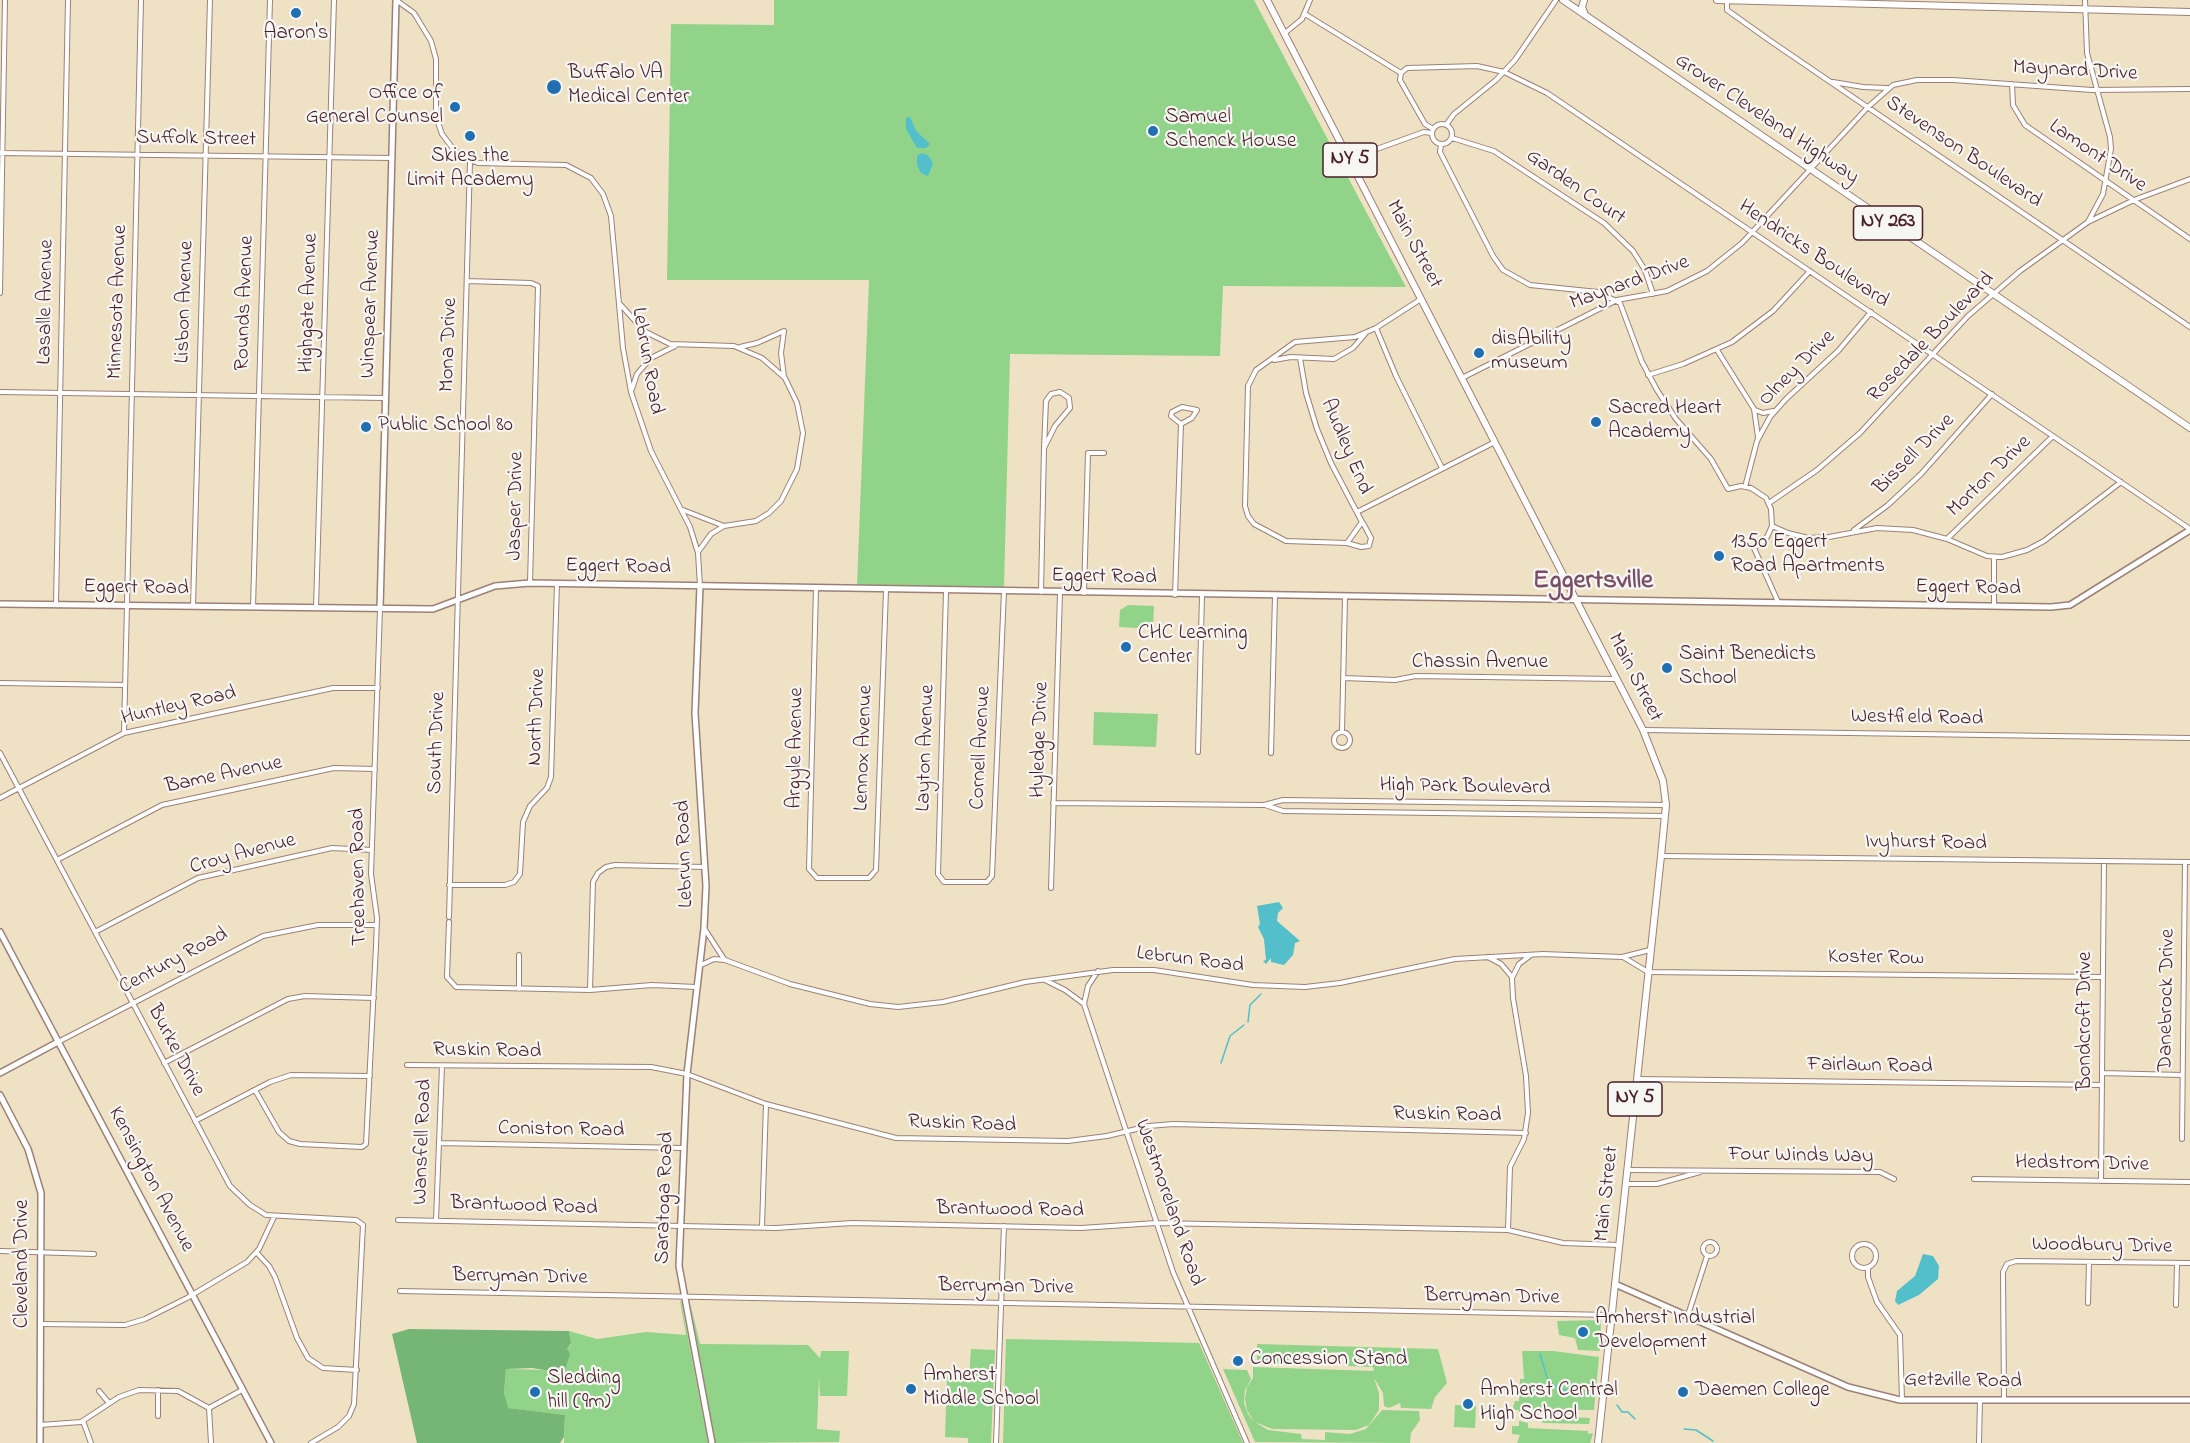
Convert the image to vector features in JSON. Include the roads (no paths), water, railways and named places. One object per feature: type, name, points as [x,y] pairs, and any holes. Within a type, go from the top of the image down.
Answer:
[{"type":"main road","name":"Main Street","points":[[1267,0],[1643,730],[1663,781],[1666,806],[1598,1443]]},
{"type":"main road","name":"Grover Cleveland Highway","points":[[1563,0],[2190,428]]},
{"type":"main road","points":[[1584,0],[1582,9],[1587,18]]},
{"type":"main road","points":[[1717,0],[1871,2],[2190,12]]},
{"type":"street","points":[[0,293],[5,0]]},
{"type":"street","name":"Lasalle Avenue","points":[[56,604],[68,0]]},
{"type":"street","name":"Minnesota Avenue","points":[[124,734],[141,0]]},
{"type":"street","name":"Lisbon Avenue","points":[[193,606],[210,0]]},
{"type":"street","name":"Rounds Avenue","points":[[253,607],[270,0]]},
{"type":"street","name":"Highgate Avenue","points":[[316,608],[334,0]]},
{"type":"street","points":[[396,0],[408,7],[428,33],[436,59],[435,110],[439,127],[454,150],[470,161]]},
{"type":"street","name":"Winspear Avenue","points":[[380,609],[396,0]]},
{"type":"street","points":[[1285,33],[1298,24],[1310,0]]},
{"type":"street","points":[[1446,125],[1454,114],[1504,72],[1525,48],[1556,0]]},
{"type":"street","name":"Stevenson Boulevard","points":[[1727,0],[1727,10],[2190,327]]},
{"type":"street","points":[[2085,0],[2087,53],[2110,137],[2107,181],[2088,222]]},
{"type":"street","points":[[1305,14],[1401,73],[1400,80],[1425,124],[1432,131],[1433,139],[1441,145]]},
{"type":"street","name":"Hendricks Boulevard","points":[[1401,73],[1407,68],[1460,65],[1504,72],[1547,93],[2190,530]]},
{"type":"street","name":"Maynard Drive","points":[[1830,81],[1863,87],[1887,88],[1905,82],[1937,80],[2095,89],[2190,89]]},
{"type":"street","name":"Lamont Drive","points":[[2012,84],[2013,105],[2025,125],[2190,239]]},
{"type":"street","name":"Maynard Drive","points":[[1462,378],[1617,300],[1653,294],[1680,285],[1707,271],[1731,253],[1752,232],[1887,88]]},
{"type":"street","points":[[1349,159],[1432,131],[1440,124],[1451,129],[1452,138],[1441,145]]},
{"type":"street","name":"Garden Court","points":[[1452,138],[1494,151],[1611,229],[1640,260],[1653,294]]},
{"type":"street","points":[[1441,145],[1440,152],[1493,256],[1503,270],[1530,285],[1598,292],[1617,300],[1624,308],[1648,375],[1677,419],[1711,459],[1728,489],[1745,487],[1756,490],[1769,503],[1773,515],[1772,526],[1767,537],[1754,548],[1778,602]]},
{"type":"street","name":"Suffolk Street","points":[[1,153],[392,158]]},
{"type":"street","name":"Mona Drive","points":[[457,602],[470,161]]},
{"type":"street","name":"Lebrun Road","points":[[470,161],[497,164],[566,165],[594,181],[603,194],[610,216],[631,392],[651,451],[682,510],[698,553],[700,586],[695,713],[706,867],[704,928],[696,987]]},
{"type":"street","name":"Rosedale Boulevard","points":[[1769,503],[1798,484],[1852,440],[1891,403],[1933,354],[1993,293],[2088,222],[2134,200],[2190,179]]},
{"type":"street","points":[[1648,375],[1717,350],[1746,332],[1773,311],[1810,271]]},
{"type":"street","name":"Jasper Drive","points":[[466,281],[531,283],[538,286],[530,583]]},
{"type":"street","points":[[1362,522],[1347,543],[1286,541],[1254,524],[1246,512],[1248,386],[1256,370],[1271,361],[1289,345],[1300,340],[1340,340],[1365,333],[1422,299]]},
{"type":"street","points":[[619,303],[644,331],[675,346]]},
{"type":"street","name":"Olney Drive","points":[[1745,487],[1757,441],[1776,409],[1838,351],[1871,312]]},
{"type":"street","points":[[1376,328],[1400,386],[1442,468]]},
{"type":"street","points":[[631,392],[644,364],[657,353],[675,346],[736,347],[757,343],[784,331],[781,356],[785,378]]},
{"type":"street","points":[[1271,361],[1300,358],[1334,359],[1353,348],[1365,333]]},
{"type":"street","points":[[698,553],[711,534],[724,526],[756,521],[769,513],[781,501],[797,469],[802,446],[801,416],[793,391],[785,378],[762,358],[736,347]]},
{"type":"street","points":[[1717,350],[1754,410],[1757,441]]},
{"type":"street","name":"Audley End","points":[[1300,358],[1306,393],[1317,429],[1371,538],[1369,546],[1361,547],[1347,543]]},
{"type":"street","points":[[0,392],[386,398]]},
{"type":"street","points":[[1041,593],[1044,448],[1047,398],[1060,392],[1068,398],[1070,408],[1055,426],[1044,448]]},
{"type":"street","name":"Bissell Drive","points":[[1853,531],[1875,516],[1937,458],[1992,394]]},
{"type":"street","points":[[1182,407],[1197,410],[1192,418],[1181,424],[1174,420],[1172,412],[1182,407]]},
{"type":"street","points":[[1754,410],[1768,412],[1776,409]]},
{"type":"street","points":[[1175,595],[1181,424]]},
{"type":"street","name":"Morton Drive","points":[[1947,539],[2053,436]]},
{"type":"street","points":[[1357,512],[1495,442]]},
{"type":"street","points":[[1084,594],[1088,453],[1104,453]]},
{"type":"street","points":[[1772,526],[1808,538],[1829,537],[1877,528],[1913,530],[1947,539],[1979,554],[1994,557],[2018,554],[2044,541],[2121,482]]},
{"type":"street","points":[[682,510],[724,526]]},
{"type":"street","points":[[1875,516],[1877,528]]},
{"type":"street","name":"Eggert Road","points":[[0,604],[433,609],[495,586],[557,583],[1202,596],[1778,602],[2051,608],[2070,604],[2190,530]]},
{"type":"street","points":[[1994,557],[1994,606]]},
{"type":"street","name":"North Drive","points":[[449,885],[505,885],[514,882],[520,874],[523,822],[530,806],[547,788],[551,777],[557,583]]},
{"type":"street","name":"Argyle Avenue","points":[[816,588],[809,869],[816,878],[844,878]]},
{"type":"street","name":"Lennox Avenue","points":[[844,878],[869,879],[876,870],[886,590]]},
{"type":"street","name":"Layton Avenue","points":[[946,591],[938,874],[944,882],[965,882]]},
{"type":"street","name":"Cornell Avenue","points":[[965,882],[987,882],[992,876],[1004,591]]},
{"type":"street","name":"Hyledge Drive","points":[[1051,888],[1060,593]]},
{"type":"street","points":[[1198,752],[1202,596]]},
{"type":"street","points":[[1271,753],[1275,596]]},
{"type":"street","points":[[1342,732],[1346,597]]},
{"type":"street","name":"South Drive","points":[[457,602],[447,977],[450,983],[459,988],[519,989]]},
{"type":"street","name":"Treehaven Road","points":[[255,1090],[279,1132],[289,1141],[300,1144],[364,1145],[374,999],[376,925],[371,887],[380,609]]},
{"type":"street","name":"Chassin Avenue","points":[[1344,678],[1395,680],[1416,676],[1617,679]]},
{"type":"street","points":[[0,683],[125,685]]},
{"type":"street","name":"Huntley Road","points":[[0,798],[124,734],[333,688],[378,688]]},
{"type":"street","name":"Westfield Road","points":[[1643,730],[2190,738]]},
{"type":"street","points":[[1342,732],[1348,735],[1350,741],[1348,747],[1342,749],[1336,746],[1333,740],[1336,734],[1342,732]]},
{"type":"street","name":"Burke Drive","points":[[0,753],[230,1186],[250,1205],[274,1217],[359,1220],[363,1228],[357,1370]]},
{"type":"street","name":"Bame Avenue","points":[[57,860],[162,805],[334,768],[375,769]]},
{"type":"street","name":"High Park Boulevard","points":[[1053,802],[1264,805],[1283,800],[1666,806]]},
{"type":"street","points":[[1454,813],[1455,803]]},
{"type":"street","name":"High Park Boulevard","points":[[1264,805],[1283,811],[1665,816]]},
{"type":"street","points":[[1602,815],[1603,805]]},
{"type":"street","name":"Croy Avenue","points":[[95,932],[198,878],[332,848],[372,850]]},
{"type":"street","name":"Ivyhurst Road","points":[[1661,856],[2188,862]]},
{"type":"street","name":"Bondcroft Drive","points":[[2101,1181],[2104,861]]},
{"type":"street","name":"Danebrock Drive","points":[[2182,1139],[2188,862]]},
{"type":"street","points":[[590,990],[593,882],[598,873],[606,867],[615,865],[706,867]]},
{"type":"street","name":"Century Road","points":[[0,1073],[263,936],[318,925],[376,925]]},
{"type":"street","name":"Lebrun Road","points":[[704,928],[725,960],[790,984],[888,1007],[942,1002],[1098,971],[1154,970],[1253,985],[1305,987],[1340,983],[1455,959],[1531,954],[1622,957],[1650,950]]},
{"type":"street","name":"Kensington Avenue","points":[[0,932],[271,1443]]},
{"type":"street","points":[[1508,1230],[1510,1167],[1526,1133],[1527,1093],[1512,978],[1519,964],[1531,954]]},
{"type":"street","points":[[519,955],[519,989],[590,990],[652,985],[696,987]]},
{"type":"street","points":[[1485,956],[1501,964],[1512,978]]},
{"type":"street","name":"Lebrun Road","points":[[1622,957],[1648,972]]},
{"type":"street","points":[[699,966],[714,959],[725,960]]},
{"type":"street","points":[[1044,980],[1065,990],[1084,1004],[1088,986],[1098,971]]},
{"type":"street","name":"Koster Row","points":[[1648,972],[2103,977]]},
{"type":"street","name":"Saratoga Road","points":[[696,987],[687,1074],[679,1266],[712,1443]]},
{"type":"street","points":[[164,1063],[288,999],[305,996],[374,999]]},
{"type":"street","name":"Westmoreland Road","points":[[1084,1004],[1156,1222],[1189,1307],[1247,1443]]},
{"type":"street","name":"Ruskin Road","points":[[407,1065],[569,1068],[628,1066],[687,1074],[766,1104],[896,1138],[1033,1142],[1087,1139],[1149,1126],[1173,1124],[1526,1133]]},
{"type":"street","name":"Wansfell Road","points":[[436,1220],[442,1066]]},
{"type":"street","points":[[2102,1073],[2182,1075]]},
{"type":"street","points":[[195,1121],[280,1078],[298,1074],[370,1076]]},
{"type":"street","name":"Fairlawn Road","points":[[1637,1079],[2102,1085]]},
{"type":"street","name":"Cleveland Drive","points":[[0,1095],[36,1169],[41,1193],[40,1443]]},
{"type":"street","points":[[762,1227],[766,1104]]},
{"type":"street","name":"Coniston Road","points":[[439,1143],[683,1148]]},
{"type":"street","name":"Four Winds Way","points":[[1627,1170],[1880,1172],[1894,1179]]},
{"type":"street","name":"Four Winds Way","points":[[1626,1184],[1657,1184],[1707,1170]]},
{"type":"street","name":"Hedstrom Drive","points":[[1974,1179],[2190,1182]]},
{"type":"street","points":[[40,1324],[129,1324],[145,1319],[242,1265],[257,1252],[274,1217]]},
{"type":"street","name":"Brantwood Road","points":[[398,1220],[762,1227],[852,1223],[1081,1228],[1156,1222],[1508,1230],[1555,1242],[1619,1245]]},
{"type":"street","points":[[996,1443],[1004,1226]]},
{"type":"street","points":[[1868,1268],[1857,1265],[1853,1259],[1856,1248],[1862,1245],[1870,1246],[1875,1252],[1876,1259],[1868,1268],[1868,1277],[1877,1302],[1900,1335],[1902,1400]]},
{"type":"street","points":[[0,1251],[94,1254]]},
{"type":"street","points":[[257,1252],[270,1266],[297,1338],[308,1358],[323,1368],[357,1370],[356,1397],[349,1416],[338,1427],[311,1443]]},
{"type":"street","points":[[1688,1315],[1707,1256]]},
{"type":"street","name":"Woodbury Drive","points":[[2004,1400],[2005,1267],[2010,1262],[2190,1263]]},
{"type":"street","points":[[2088,1303],[2089,1262]]},
{"type":"street","points":[[2176,1305],[2177,1263]]},
{"type":"street","name":"Getzville Road","points":[[1615,1284],[1848,1387],[1902,1400],[2190,1400]]},
{"type":"street","name":"Berryman Drive","points":[[400,1291],[1612,1315]]},
{"type":"street","points":[[99,1390],[109,1403]]},
{"type":"street","points":[[40,1425],[83,1421],[109,1403],[134,1390],[184,1393],[209,1408]]},
{"type":"street","points":[[158,1390],[158,1416]]},
{"type":"street","points":[[209,1408],[242,1390]]},
{"type":"street","points":[[1979,1443],[1980,1400]]},
{"type":"street","points":[[209,1408],[211,1443]]},
{"type":"street","points":[[83,1421],[91,1443]]},
{"type":"water","points":[[910,117],[916,131],[930,144],[926,148],[917,148],[906,129],[906,118]]},
{"type":"water","points":[[922,153],[928,155],[933,163],[928,176],[921,173],[917,165],[917,156]]},
{"type":"water","points":[[1279,902],[1283,908],[1278,913],[1277,921],[1300,941],[1295,943],[1293,955],[1284,965],[1271,962],[1271,958],[1266,964],[1263,961],[1266,960],[1264,939],[1258,927],[1260,924],[1257,906]]},
{"type":"water","points":[[1923,1254],[1933,1256],[1939,1266],[1938,1279],[1919,1295],[1898,1305],[1895,1301],[1897,1291],[1915,1276]]},
{"type":"waterway","points":[[1248,1022],[1250,1005],[1261,994]]},
{"type":"waterway","points":[[1221,1063],[1230,1036],[1244,1025]]},
{"type":"waterway","points":[[1540,1354],[1548,1381],[1560,1389],[1584,1394]]},
{"type":"waterway","points":[[1617,1405],[1622,1412],[1628,1412],[1635,1419]]},
{"type":"waterway","points":[[1684,1429],[1696,1430],[1713,1441]]},
{"type":"place","name":"Aaron's","points":[[296,13]]},
{"type":"place","name":"Buffalo VA Medical Center","points":[[554,87]]},
{"type":"place","name":"Office of General Counsel","points":[[455,107]]},
{"type":"place","name":"Samuel Schenck House","points":[[1153,131]]},
{"type":"place","name":"Skies the Limit Academy","points":[[470,136]]},
{"type":"place","name":"disAbility museum","points":[[1479,353]]},
{"type":"place","name":"Sacred Heart Academy","points":[[1596,422]]},
{"type":"place","name":"Public School 80","points":[[366,427]]},
{"type":"place","name":"1350 Eggert Road Apartments","points":[[1719,556]]},
{"type":"place","name":"CHC Learning Center","points":[[1126,647]]},
{"type":"place","name":"Saint Benedicts School","points":[[1667,668]]},
{"type":"place","name":"Amherst Industrial Development","points":[[1583,1332]]},
{"type":"place","name":"Concession Stand","points":[[1238,1361]]},
{"type":"place","name":"Amherst Middle School","points":[[911,1389]]},
{"type":"place","name":"Sledding hill (9m)","points":[[535,1392]]},
{"type":"place","name":"Daemen College","points":[[1683,1392]]},
{"type":"place","name":"Amherst Central High School","points":[[1468,1404]]},
{"type":"district","name":"Eggertsville","points":[[1593,583]]}]
